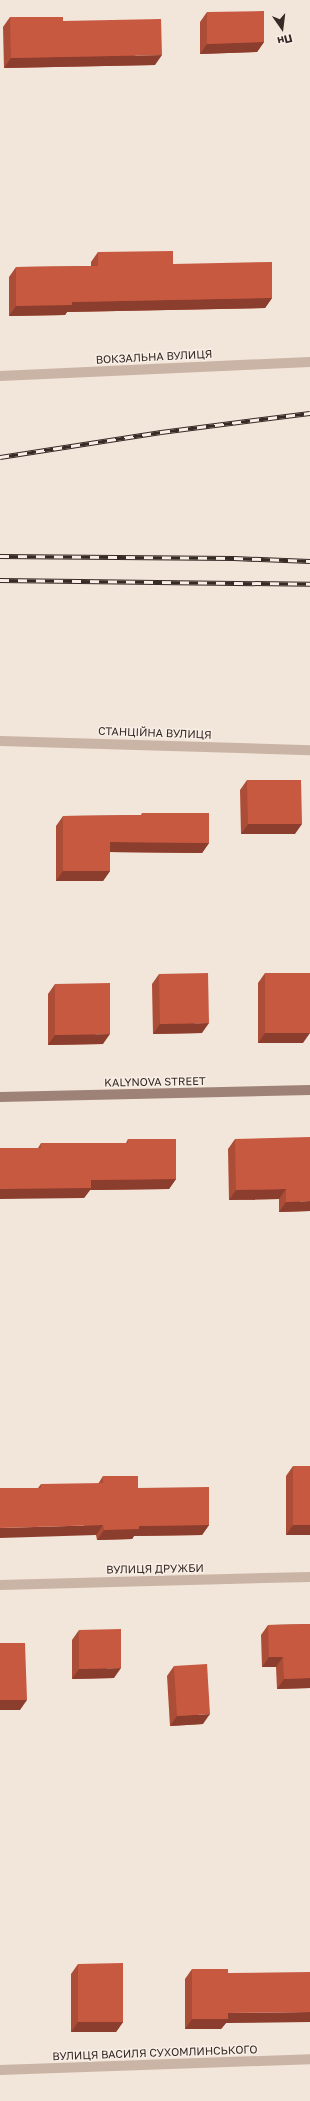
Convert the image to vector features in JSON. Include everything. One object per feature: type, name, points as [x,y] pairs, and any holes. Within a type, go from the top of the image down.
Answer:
[{"type":"street","name":"ВОКЗАЛЬНА ВУЛИЦЯ","points":[[0,376],[310,362]]},
{"type":"street","name":"СТАНЦІЙНА ВУЛИЦЯ","points":[[0,741],[310,750]]},
{"type":"street","name":"KALYNOVA STREET","points":[[0,1097],[310,1090]]},
{"type":"street","name":"ВУЛИЦЯ ДРУЖБИ","points":[[0,1585],[310,1578]]},
{"type":"street","name":"ВУЛИЦЯ ВАСИЛЯ СУХОМЛИНСЬКОГО","points":[[0,2070],[310,2059]]},
{"type":"building","points":[[264,11],[264,42],[207,44],[207,12]]},
{"type":"building","points":[[10,17],[63,17],[63,21],[161,19],[162,55],[11,58]]},
{"type":"building","points":[[173,251],[173,264],[272,262],[272,298],[72,302],[72,305],[16,306],[16,267],[98,266],[98,252]]},
{"type":"building","points":[[247,780],[301,780],[302,824],[248,824]]},
{"type":"building","points":[[142,813],[209,813],[209,843],[110,842],[110,871],[63,871],[63,816],[142,815]]},
{"type":"building","points":[[208,973],[209,1023],[160,1024],[159,974]]},
{"type":"building","points":[[265,973],[310,973],[310,1033],[265,1033]]},
{"type":"building","points":[[110,983],[110,1034],[55,1035],[55,984]]},
{"type":"building","points":[[310,1137],[310,1201],[286,1202],[286,1189],[236,1190],[235,1139]]},
{"type":"building","points":[[128,1139],[176,1139],[176,1179],[91,1180],[91,1188],[0,1189],[0,1148],[41,1148],[41,1143],[128,1143]]},
{"type":"building","points":[[293,1466],[310,1466],[310,1525],[293,1525]]},
{"type":"building","points":[[103,1476],[138,1476],[138,1488],[209,1487],[209,1525],[139,1526],[139,1529],[104,1530],[103,1525],[0,1528],[0,1488],[41,1488],[41,1484],[103,1483]]},
{"type":"building","points":[[310,1624],[310,1678],[284,1679],[283,1657],[269,1657],[268,1625]]},
{"type":"building","points":[[121,1629],[121,1668],[79,1669],[79,1630]]},
{"type":"building","points":[[0,1643],[25,1643],[27,1700],[0,1700]]},
{"type":"building","points":[[207,1664],[210,1714],[177,1716],[174,1666]]},
{"type":"building","points":[[123,1963],[123,2022],[78,2022],[78,1964]]},
{"type":"building","points":[[192,1969],[228,1969],[228,1973],[310,1972],[310,2012],[228,2013],[228,2019],[192,2019]]},
{"type":"railway","points":[[0,457],[161,432],[310,413]]},
{"type":"railway","points":[[0,556],[234,558],[310,561]]},
{"type":"railway","points":[[0,580],[310,584]]}]
